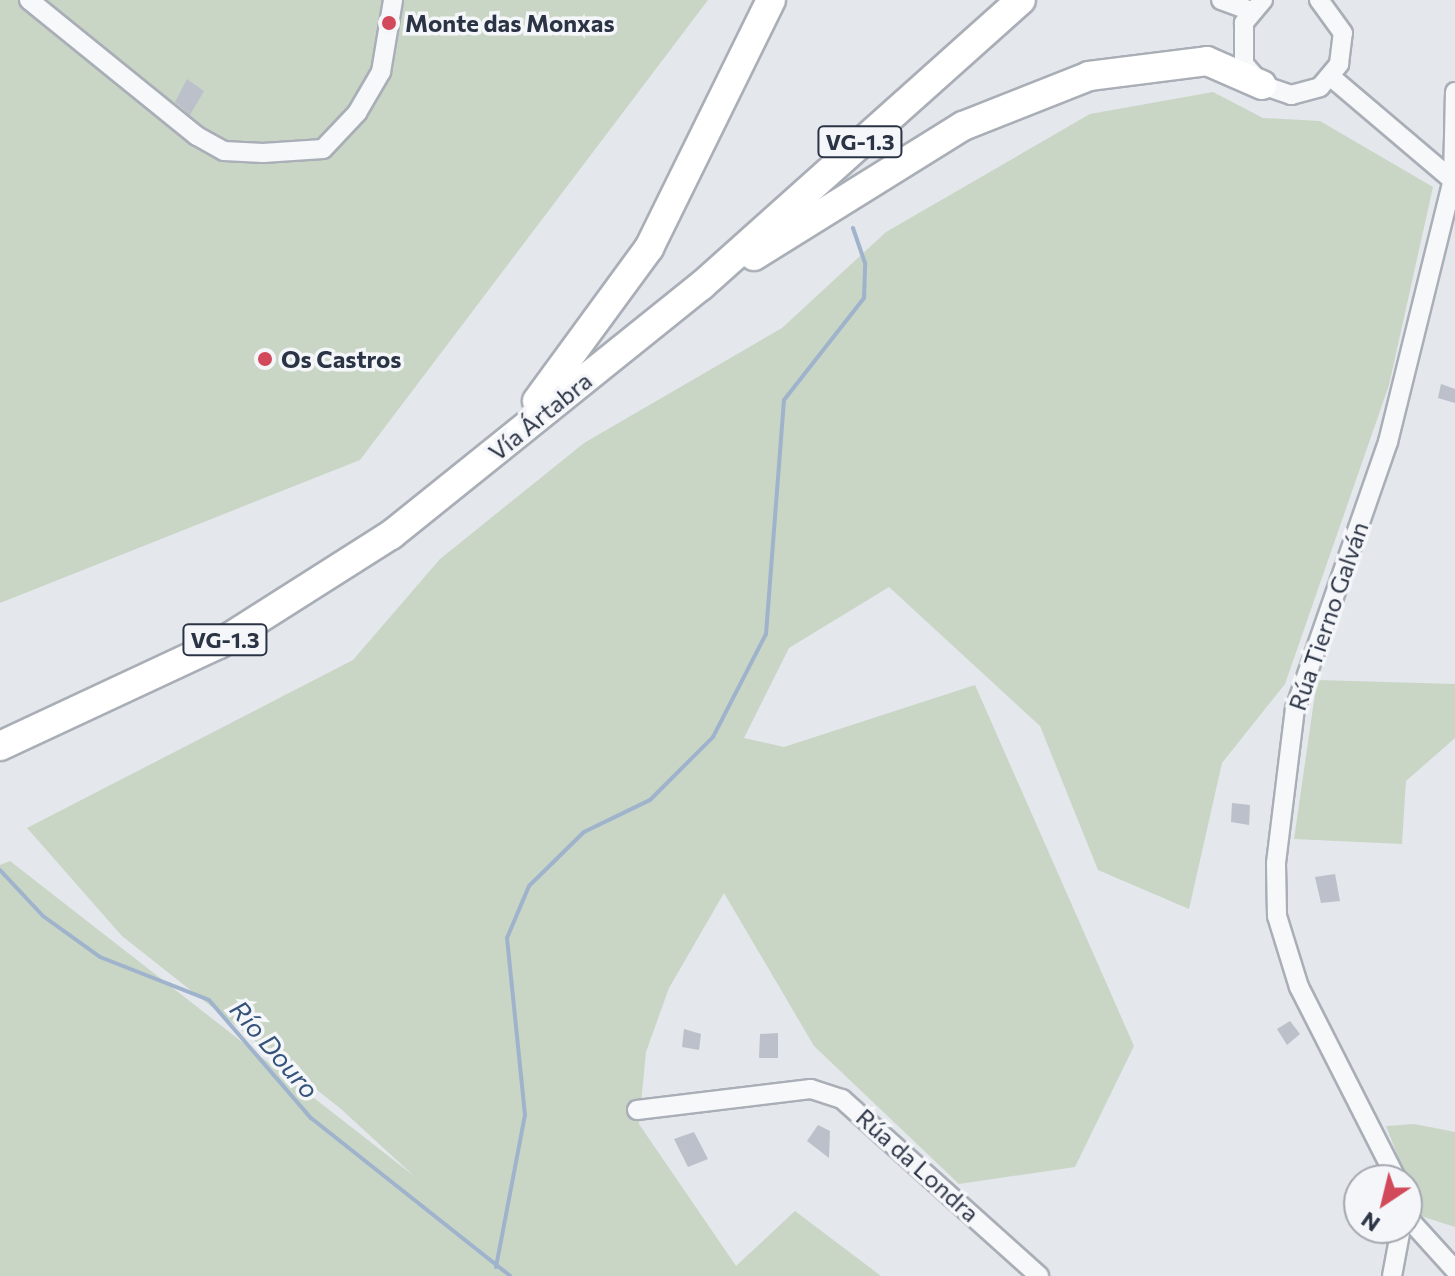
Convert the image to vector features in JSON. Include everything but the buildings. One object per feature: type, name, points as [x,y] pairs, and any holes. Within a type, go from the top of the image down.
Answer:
[{"type":"highway","points":[[432,504],[512,428],[603,320],[649,248],[771,0]]},
{"type":"highway","name":"Vía Ártabra","points":[[0,746],[259,621],[432,504],[701,286],[1021,0]]},
{"type":"highway","points":[[701,286],[963,126],[1089,76],[1207,61],[1262,85]]},
{"type":"street","points":[[29,0],[197,136],[224,151],[263,153],[323,149],[357,113],[381,72],[393,0]]},
{"type":"street","points":[[1221,0],[1257,5],[1240,50],[1262,85],[1306,93],[1331,77],[1343,33],[1319,0]]},
{"type":"street","points":[[1331,77],[1454,181]]},
{"type":"street","name":"Rúa Tierno Galván","points":[[1389,1164],[1299,987],[1277,916],[1276,863],[1295,709],[1388,442],[1454,181],[1455,92]]},
{"type":"street","name":"Rúa da Londra","points":[[637,1110],[811,1089],[842,1099],[1039,1276]]},
{"type":"street","points":[[1423,1235],[1455,1270]]},
{"type":"street","points":[[1392,1276],[1398,1244]]},
{"type":"green space","points":[[0,0],[708,0],[360,460],[0,603]]},
{"type":"green space","points":[[1213,92],[1263,118],[1320,121],[1433,187],[1389,385],[1285,684],[1222,763],[1189,909],[1098,870],[1040,726],[889,587],[789,648],[744,738],[784,747],[975,685],[1134,1046],[1075,1167],[959,1184],[814,1046],[724,893],[669,988],[646,1052],[639,1124],[736,1266],[795,1211],[881,1276],[0,1276],[0,865],[10,861],[414,1176],[341,1109],[122,936],[27,828],[353,660],[440,559],[584,443],[782,328],[886,232],[1090,114]]},
{"type":"green space","points":[[1317,680],[1455,684],[1455,738],[1406,781],[1402,844],[1294,839]]},
{"type":"green space","points":[[1414,1124],[1455,1132],[1455,1227],[1423,1217],[1423,1164],[1401,1164],[1386,1126]]},
{"type":"waterway","points":[[496,1267],[525,1115],[507,938],[529,886],[584,832],[650,800],[713,737],[766,634],[784,400],[864,298],[865,263],[853,228]]},
{"type":"waterway","name":"Río Douro","points":[[0,870],[43,916],[100,957],[209,1000],[311,1118],[510,1276]]},
{"type":"place","name":"Monte das Monxas","points":[[389,23]]},
{"type":"place","name":"Os Castros","points":[[265,359]]}]
